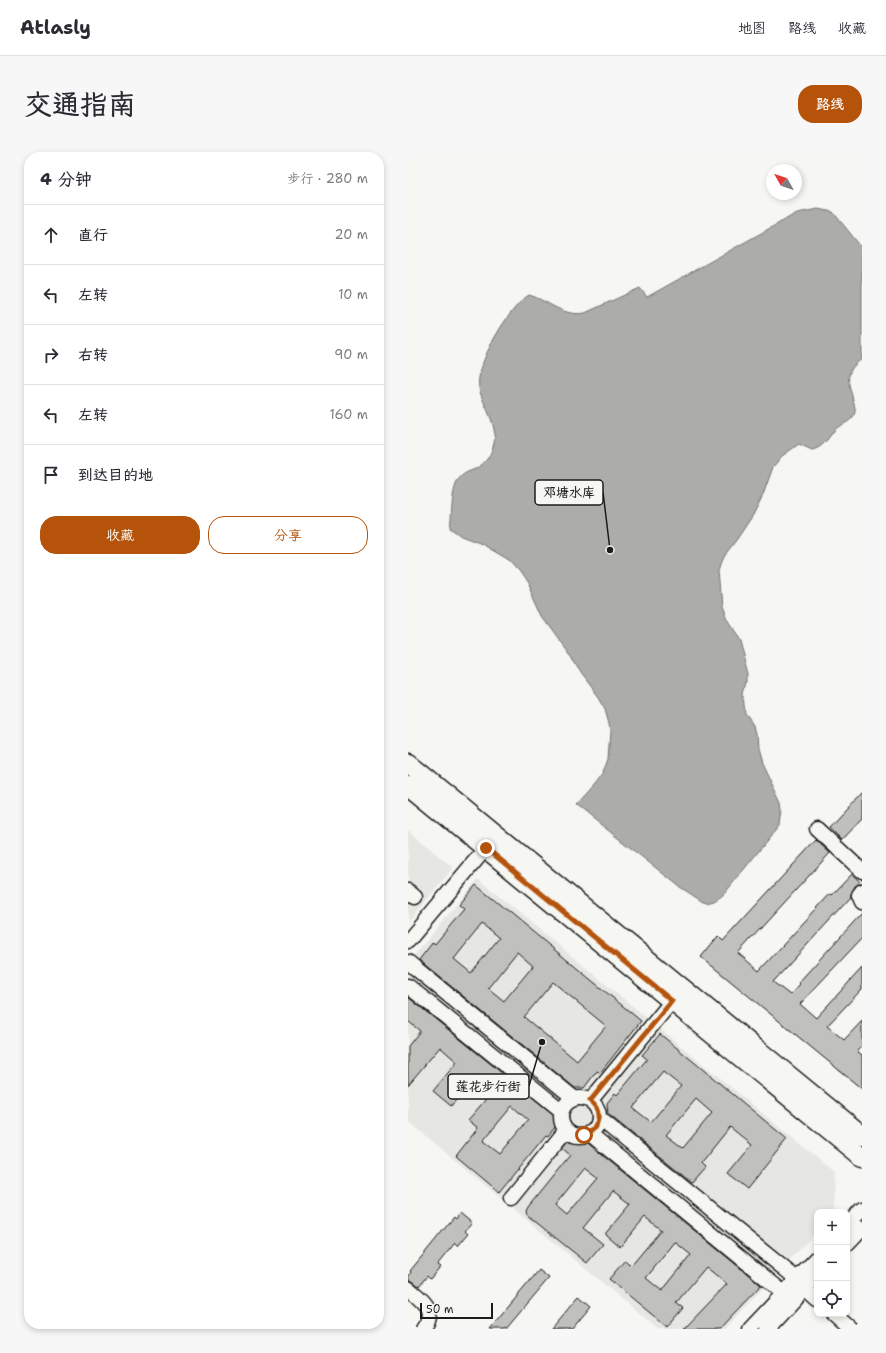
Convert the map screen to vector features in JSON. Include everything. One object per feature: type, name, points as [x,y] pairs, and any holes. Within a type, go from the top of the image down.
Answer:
[{"type":"main road","points":[[408,763],[862,1135]]},
{"type":"main road","points":[[408,785],[862,1157]]},
{"type":"street","points":[[817,829],[862,870]]},
{"type":"street","points":[[408,942],[486,848]]},
{"type":"street","points":[[862,891],[859,896],[862,902]]},
{"type":"street","points":[[408,962],[575,1098]]},
{"type":"street","points":[[408,986],[562,1111]]},
{"type":"street","points":[[590,1101],[672,1001]]},
{"type":"street","points":[[575,1098],[585,1098],[590,1101],[597,1108],[599,1118],[598,1124],[594,1129],[589,1133],[579,1136],[566,1130],[562,1121],[562,1111],[567,1103],[575,1098]]},
{"type":"street","points":[[599,1118],[801,1284],[814,1297]]},
{"type":"street","points":[[510,1198],[566,1130]]},
{"type":"street","points":[[589,1133],[784,1293]]},
{"type":"street","points":[[850,1222],[862,1209]]},
{"type":"street","points":[[850,1241],[862,1228]]},
{"type":"street","points":[[768,1329],[801,1284],[814,1263]]},
{"type":"street","points":[[750,1329],[784,1293],[814,1278]]},
{"type":"street","points":[[408,1288],[426,1303],[428,1308],[429,1317],[424,1329]]},
{"type":"street","points":[[837,1317],[851,1329]]},
{"type":"shaded area","points":[[818,209],[833,212],[862,248],[862,359],[856,364],[849,374],[849,384],[855,406],[855,412],[852,418],[835,429],[821,446],[812,450],[799,444],[782,456],[773,467],[763,495],[753,515],[724,556],[721,563],[719,570],[722,607],[727,620],[739,639],[748,674],[745,696],[747,715],[755,727],[758,749],[762,763],[781,803],[782,810],[780,825],[724,894],[712,902],[703,902],[680,887],[576,805],[603,773],[608,759],[610,730],[605,709],[580,673],[569,653],[542,616],[527,583],[519,571],[509,560],[482,544],[461,536],[450,528],[453,497],[458,480],[466,473],[479,467],[488,458],[492,451],[495,436],[494,429],[490,415],[481,395],[479,378],[482,365],[495,337],[512,311],[521,301],[529,295],[563,311],[577,314],[585,313],[640,288],[647,297],[797,213]]},
{"type":"shaded area","points":[[408,830],[453,868],[408,923]]},
{"type":"shaded area","points":[[478,879],[834,1172],[833,1209],[814,1209],[814,1234],[724,1329],[658,1329],[408,1121],[408,963]]},
{"type":"building","points":[[862,792],[862,819],[842,840],[829,827]]},
{"type":"building","points":[[816,840],[830,853],[738,953],[759,971],[830,894],[832,895],[852,874],[861,883],[855,886],[851,897],[773,982],[790,995],[800,984],[798,983],[862,913],[862,938],[800,1004],[816,1018],[862,968],[862,989],[827,1026],[844,1040],[862,1021],[862,1046],[857,1051],[862,1055],[862,1089],[701,957],[718,936],[723,941]]},
{"type":"building","points":[[476,885],[641,1021],[600,1073],[597,1071],[584,1088],[575,1088],[419,960],[433,942],[435,944],[464,909],[459,905]],"holes":[[[482,924],[499,938],[471,973],[454,959]],[[517,952],[533,966],[504,1001],[488,988]],[[553,982],[606,1026],[577,1061],[524,1017]]]},
{"type":"building","points":[[408,997],[554,1115],[556,1126],[548,1136],[546,1135],[499,1192],[456,1156],[478,1128],[468,1120],[493,1091],[476,1077],[451,1106],[433,1091],[457,1062],[440,1047],[408,1085],[408,1046],[420,1031],[408,1021]],"holes":[[[512,1106],[528,1120],[500,1154],[483,1141]]]},
{"type":"building","points":[[660,1034],[787,1139],[747,1189],[728,1174],[752,1145],[730,1127],[701,1163],[705,1167],[692,1182],[608,1114],[607,1103],[615,1093],[617,1095],[647,1059],[642,1055]],"holes":[[[663,1072],[681,1086],[651,1122],[633,1108]],[[696,1099],[712,1113],[683,1148],[666,1135]]]},
{"type":"building","points":[[572,1136],[581,1136],[761,1285],[719,1329],[684,1329],[727,1284],[706,1267],[676,1303],[683,1308],[667,1327],[609,1279],[625,1260],[631,1266],[661,1230],[645,1217],[620,1247],[605,1234],[630,1204],[613,1191],[583,1228],[603,1244],[587,1263],[527,1215],[526,1211],[528,1207],[570,1155],[562,1148]],"holes":[[[585,1168],[598,1178],[567,1215],[555,1205]],[[675,1242],[691,1255],[662,1291],[646,1278]]]},
{"type":"building","points":[[460,1213],[472,1223],[465,1231],[468,1234],[458,1246],[455,1243],[437,1265],[440,1267],[430,1279],[427,1276],[419,1286],[408,1278],[411,1272],[410,1271],[454,1217],[456,1219]]},
{"type":"building","points":[[539,1270],[549,1278],[506,1329],[490,1329]]},
{"type":"building","points":[[579,1296],[591,1306],[572,1329],[551,1329]]},
{"type":"place","name":"邓塘水库","points":[[610,550]]},
{"type":"place","name":"莲花步行街","points":[[542,1042]]},
{"type":"route","points":[[486,848],[672,1001],[590,1101],[597,1108],[599,1118],[598,1124],[589,1133],[584,1135]]}]
